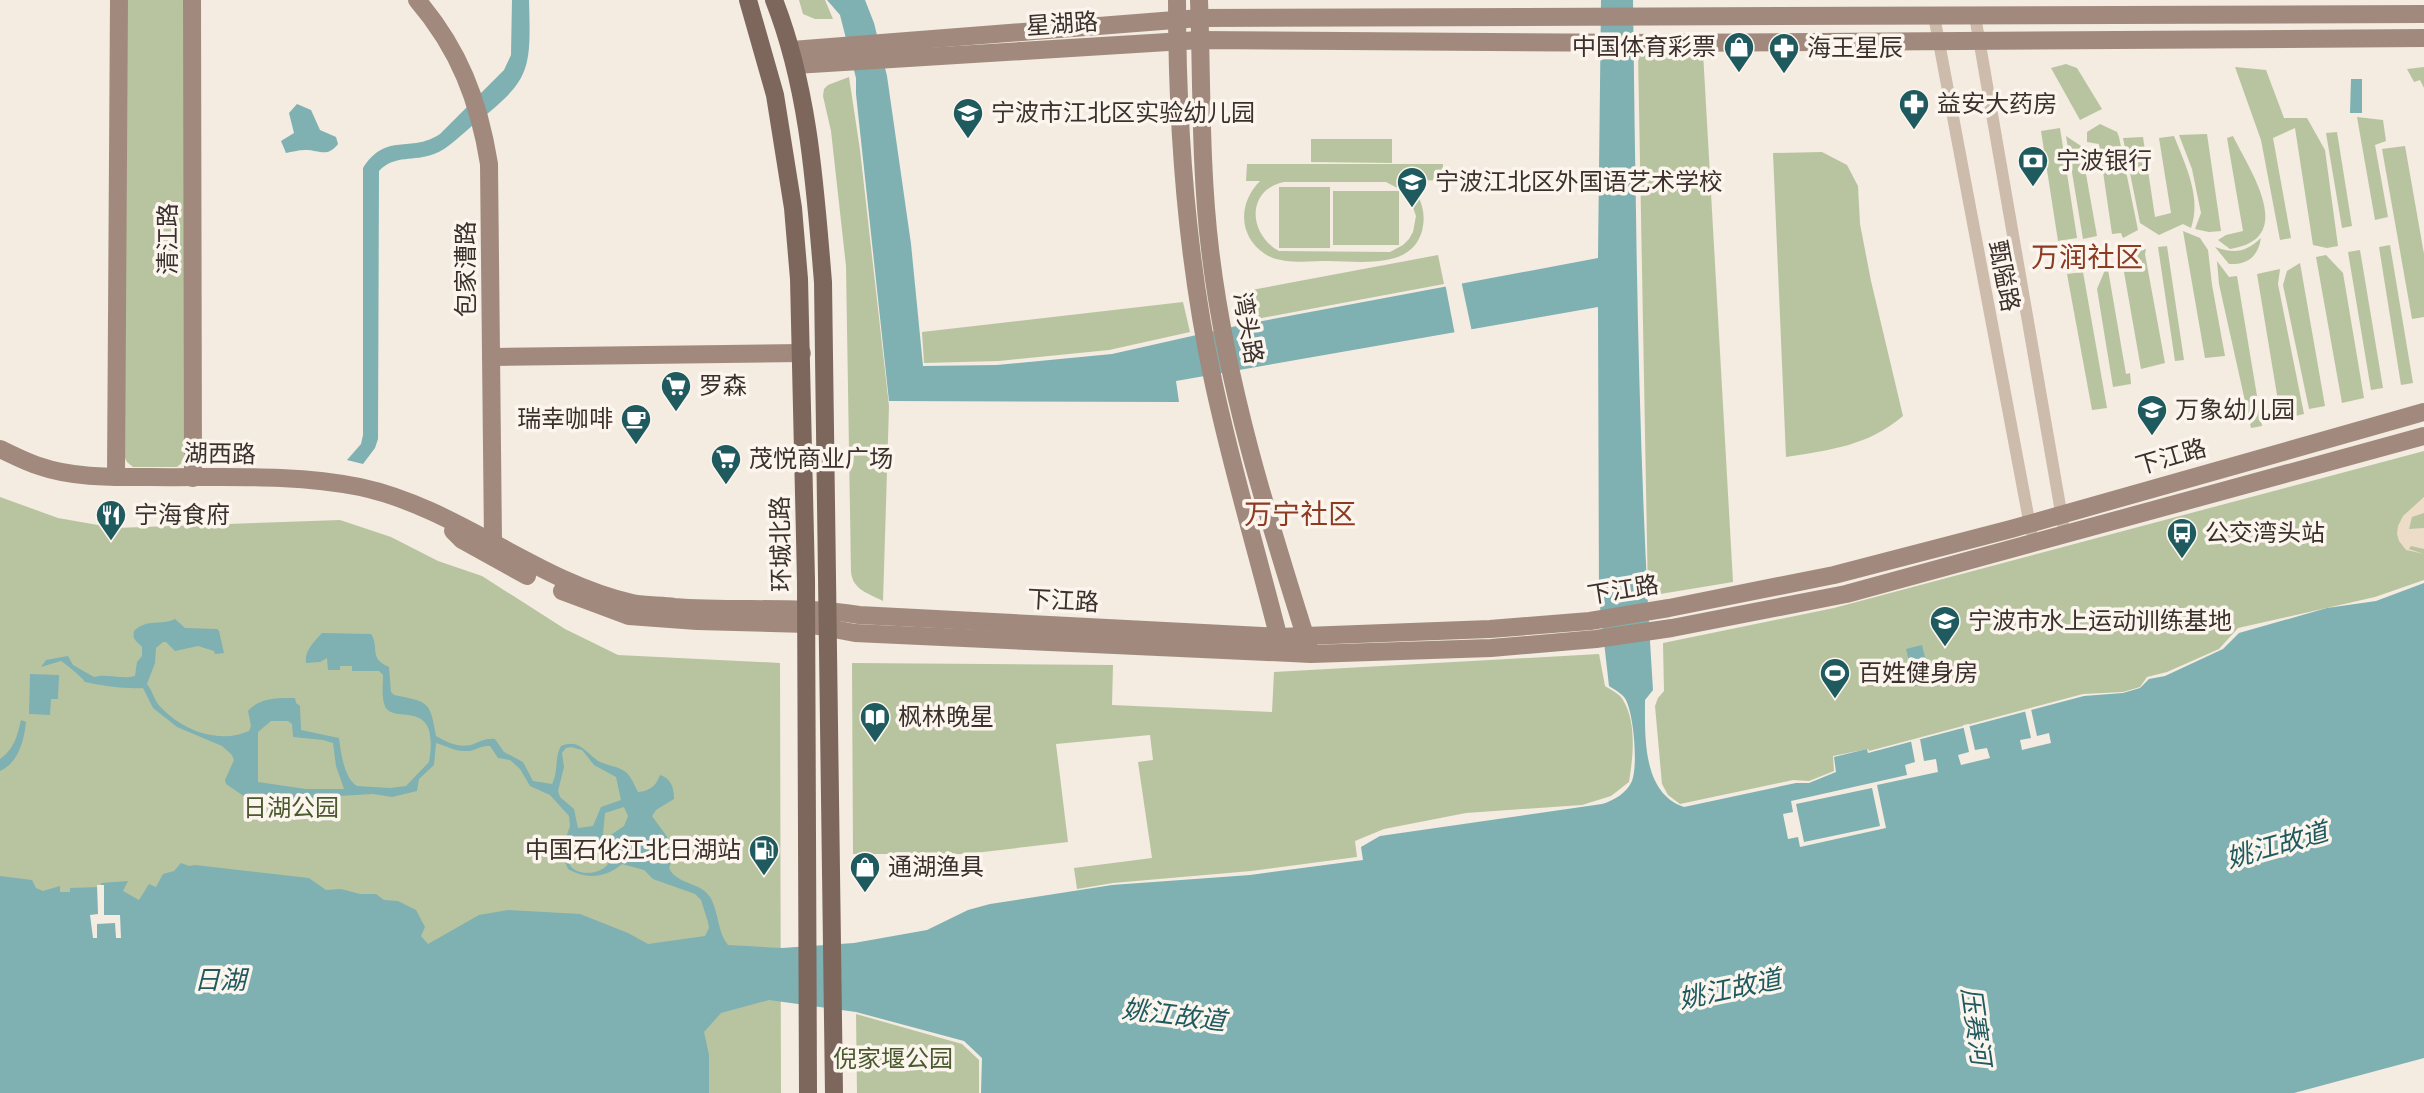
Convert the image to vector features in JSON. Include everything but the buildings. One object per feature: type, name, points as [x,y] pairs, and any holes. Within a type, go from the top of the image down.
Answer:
[{"type":"main road","name":"环城北路","points":[[748,0],[767,65],[793,208],[802,353],[808,1093]]},
{"type":"main road","name":"环城北路","points":[[774,0],[794,58],[816,201],[822,282],[834,1093]]},
{"type":"street","name":"清江路","points":[[117,477],[118,0]]},
{"type":"street","name":"清江路","points":[[192,0],[193,478]]},
{"type":"street","name":"包家漕路","points":[[417,0],[458,59],[483,123],[489,164],[491,548]]},
{"type":"street","name":"湾头路","points":[[1177,0],[1186,205],[1202,326],[1240,495],[1281,645]]},
{"type":"street","name":"星湖路","points":[[794,58],[1177,19],[1200,9],[1594,16],[2424,15]]},
{"type":"street","name":"湾头路","points":[[1200,9],[1203,168],[1210,251],[1222,325],[1231,376],[1266,515],[1308,645]]},
{"type":"street","points":[[1889,16],[1891,42]]},
{"type":"street","name":"甄隘路","points":[[1934,16],[2033,543]]},
{"type":"street","name":"甄隘路","points":[[1975,16],[2065,535]]},
{"type":"street","name":"星湖路","points":[[794,58],[1200,40],[1653,43],[2424,38]]},
{"type":"street","points":[[491,357],[802,353]]},
{"type":"street","name":"下江路","points":[[1308,645],[1599,620],[1834,575],[2424,412]]},
{"type":"street","name":"下江路","points":[[806,617],[826,619],[855,633],[1281,645],[1491,648],[1596,639],[1672,628],[1846,594],[2424,436]]},
{"type":"street","name":"湖西路","points":[[0,449],[40,467],[70,473],[117,477],[321,481],[361,488],[405,500],[438,515],[491,548],[589,589],[633,603],[806,617]]},
{"type":"green space","points":[[123,0],[186,0],[186,459],[177,467],[133,467],[122,452]]},
{"type":"green space","points":[[799,0],[825,0],[833,19],[815,19],[803,14]]},
{"type":"green space","points":[[1638,52],[1703,52],[1733,582],[1648,596]]},
{"type":"green space","points":[[2066,64],[2077,68],[2102,109],[2080,120],[2051,68]]},
{"type":"green space","points":[[2235,67],[2266,70],[2284,118],[2307,118],[2325,150],[2338,246],[2327,248],[2313,245],[2295,128],[2273,138],[2291,238],[2280,240],[2261,140]]},
{"type":"green space","points":[[2424,67],[2424,88],[2420,80],[2414,82],[2407,69]]},
{"type":"green space","points":[[849,77],[860,150],[889,406],[883,601],[858,587],[851,572],[846,266],[831,131],[823,96],[828,85]]},
{"type":"green space","points":[[2357,117],[2383,120],[2386,141],[2375,145],[2388,217],[2375,220]]},
{"type":"green space","points":[[2100,124],[2117,132],[2119,137],[2138,230],[2123,238],[2121,233],[2112,234],[2099,144],[2087,142],[2087,132]]},
{"type":"green space","points":[[2060,128],[2077,238],[2058,241],[2041,131]]},
{"type":"green space","points":[[2337,132],[2352,226],[2342,228],[2326,133]]},
{"type":"green space","points":[[2207,134],[2221,231],[2209,232],[2195,229],[2201,213],[2192,169],[2179,135]]},
{"type":"green space","points":[[2066,136],[2081,146],[2097,236],[2083,239]]},
{"type":"green space","points":[[2174,136],[2191,181],[2194,217],[2191,228],[2183,224],[2159,235],[2140,223],[2123,138],[2143,137],[2155,217],[2171,213],[2159,138]]},
{"type":"green space","points":[[2233,136],[2257,184],[2265,218],[2262,232],[2250,243],[2230,249],[2218,240],[2243,231],[2227,138]]},
{"type":"green space","points":[[1311,139],[1392,139],[1392,163],[1311,162]]},
{"type":"green space","points":[[2405,146],[2424,254],[2424,317],[2412,319],[2382,149]]},
{"type":"green space","points":[[1822,152],[1847,165],[1858,186],[1860,224],[1871,281],[1903,416],[1876,434],[1848,445],[1786,457],[1773,153]]},
{"type":"green space","points":[[1247,164],[1443,164],[1442,180],[1409,181],[1422,204],[1422,231],[1407,252],[1383,261],[1296,262],[1279,260],[1265,254],[1250,238],[1244,219],[1248,199],[1260,181],[1246,181]],"holes":[[[1284,182],[1386,182],[1403,191],[1410,199],[1416,216],[1409,239],[1390,252],[1279,251],[1261,234],[1257,224],[1256,213],[1263,194]]]},
{"type":"green space","points":[[1279,187],[1330,187],[1330,248],[1279,248]]},
{"type":"green space","points":[[1333,191],[1399,191],[1399,245],[1333,245]]},
{"type":"green space","points":[[2183,231],[2200,238],[2208,250],[2225,356],[2205,358]]},
{"type":"green space","points":[[2261,238],[2254,255],[2241,263],[2229,264],[2215,247],[2229,251],[2240,250]]},
{"type":"green space","points":[[2390,245],[2413,383],[2401,385],[2379,247]]},
{"type":"green space","points":[[2167,246],[2184,360],[2175,361],[2158,247]]},
{"type":"green space","points":[[2146,249],[2165,363],[2141,369],[2121,255]]},
{"type":"green space","points":[[2360,250],[2383,388],[2371,390],[2348,252]]},
{"type":"green space","points":[[1438,255],[1444,284],[1251,320],[1246,291]]},
{"type":"green space","points":[[2326,255],[2343,273],[2364,398],[2342,403],[2316,257]]},
{"type":"green space","points":[[2106,258],[2126,374],[2130,373],[2131,384],[2113,387],[2097,289],[2105,270],[2101,259]]},
{"type":"green space","points":[[2217,261],[2229,277],[2237,276],[2262,426],[2251,428],[2219,284]]},
{"type":"green space","points":[[2300,263],[2325,406],[2309,409],[2283,285],[2287,271]]},
{"type":"green space","points":[[2280,269],[2278,284],[2304,414],[2281,419],[2257,274]]},
{"type":"green space","points":[[2083,272],[2107,408],[2092,410],[2067,274]]},
{"type":"green space","points":[[1183,302],[1190,332],[1109,350],[999,361],[924,363],[922,332]]},
{"type":"green space","points":[[2424,451],[2424,580],[2375,597],[2238,628],[2219,649],[2167,672],[2147,677],[2140,687],[2123,692],[2083,694],[1869,751],[1868,749],[1833,756],[1834,771],[1809,781],[1793,780],[1680,804],[1668,795],[1662,784],[1655,706],[1664,691],[1663,643],[1834,608]]},
{"type":"green space","name":"日湖公园","points":[[0,497],[58,518],[115,528],[340,520],[391,537],[438,561],[482,576],[565,629],[618,655],[780,663],[781,1093],[0,1093]]},
{"type":"green space","points":[[1599,654],[1605,686],[1620,696],[1627,709],[1632,729],[1632,762],[1629,782],[1611,796],[1582,805],[1466,813],[1384,829],[1355,841],[1357,857],[1077,889],[1074,868],[1152,858],[1138,762],[1153,760],[1150,735],[1056,744],[1068,842],[966,854],[853,854],[852,663],[1113,665],[1112,705],[1272,712],[1274,672]]},
{"type":"green space","name":"倪家堰公园","points":[[856,1014],[962,1044],[979,1060],[979,1093],[857,1093]]},
{"type":"shaded area","points":[[2424,497],[2424,513],[2412,517],[2409,529],[2424,528],[2424,549],[2411,546],[2409,549],[2424,554],[2406,550],[2397,534],[2403,516]]},
{"type":"water","points":[[512,0],[529,0],[527,59],[524,73],[517,85],[492,110],[444,149],[427,156],[392,162],[379,171],[378,439],[363,464],[347,460],[361,444],[363,435],[363,168],[372,157],[390,146],[419,143],[440,134],[504,70],[511,55]]},
{"type":"water","points":[[827,0],[865,0],[874,23],[887,76],[911,244],[923,366],[997,365],[1112,354],[1241,325],[1598,258],[1601,0],[1633,0],[1641,431],[1653,690],[1645,700],[1645,730],[1649,762],[1660,789],[1670,800],[1684,807],[1796,783],[1809,783],[1836,772],[1834,757],[1867,749],[1868,753],[2084,696],[2123,693],[2140,688],[2149,679],[2165,676],[2223,649],[2239,633],[2327,608],[2376,601],[2424,583],[2424,1058],[2294,1093],[981,1093],[982,1058],[964,1041],[856,1012],[769,1000],[721,1013],[704,1032],[709,1055],[709,1093],[0,1093],[0,876],[32,880],[36,888],[43,891],[60,886],[60,892],[70,892],[70,888],[101,887],[101,883],[128,881],[123,891],[139,900],[149,884],[156,887],[163,874],[174,871],[181,863],[309,878],[326,890],[341,889],[360,894],[376,894],[384,900],[398,901],[416,910],[425,927],[421,936],[428,944],[479,915],[508,910],[580,914],[648,944],[705,936],[709,928],[701,900],[695,894],[653,879],[644,870],[622,864],[603,875],[589,876],[568,869],[561,852],[570,826],[569,816],[550,795],[530,786],[520,769],[510,760],[498,758],[490,746],[463,751],[436,743],[434,765],[419,779],[417,791],[392,797],[373,794],[304,798],[270,795],[251,801],[226,784],[225,780],[234,760],[232,755],[222,746],[177,727],[153,708],[143,688],[85,682],[61,661],[41,667],[46,660],[68,656],[73,665],[94,677],[135,676],[137,662],[142,656],[142,647],[134,638],[134,631],[149,623],[175,619],[185,628],[219,631],[224,653],[215,654],[214,651],[198,646],[175,651],[166,642],[156,648],[155,663],[147,684],[158,704],[177,721],[199,732],[237,735],[249,731],[251,726],[248,711],[253,706],[270,699],[295,698],[300,706],[301,730],[339,738],[346,771],[357,786],[406,786],[429,762],[431,742],[428,728],[416,717],[391,712],[386,708],[383,675],[379,671],[352,671],[352,666],[328,670],[327,658],[320,662],[306,663],[308,651],[322,633],[371,634],[376,656],[389,667],[391,692],[426,705],[432,716],[436,736],[462,746],[495,739],[504,752],[523,762],[533,781],[552,784],[561,746],[568,744],[578,745],[600,762],[627,773],[638,792],[649,789],[660,775],[664,776],[671,784],[674,799],[656,810],[652,816],[676,849],[669,868],[678,878],[701,889],[710,897],[728,945],[782,948],[854,943],[927,930],[968,910],[990,904],[1112,885],[1250,875],[1363,860],[1361,847],[1380,836],[1602,804],[1615,799],[1627,789],[1634,774],[1633,728],[1626,700],[1609,686],[1599,598],[1598,307],[1176,381],[1179,402],[889,401],[856,78],[840,15]],"holes":[[[271,721],[288,721],[292,724],[293,737],[333,743],[336,766],[344,789],[306,789],[258,782],[258,732]],[[566,748],[582,750],[594,765],[616,777],[621,800],[601,807],[593,826],[578,828],[574,809],[560,797],[558,791],[564,767],[562,753]],[[624,807],[628,816],[624,826],[609,836],[603,834],[605,813]],[[592,839],[606,844],[610,860],[605,867],[589,873],[572,868],[569,861],[570,852],[577,840]]]},
{"type":"water","points":[[2351,79],[2362,79],[2362,113],[2350,113]]},
{"type":"water","points":[[297,104],[311,110],[320,130],[336,137],[338,144],[334,148],[327,152],[305,150],[286,153],[281,141],[294,133],[289,113]]},
{"type":"water","points":[[1922,645],[1931,682],[1915,686],[1906,649]]},
{"type":"water","points":[[30,674],[59,675],[58,699],[51,699],[50,715],[29,714]]},
{"type":"water","points":[[21,720],[26,722],[19,751],[11,763],[0,771],[0,759],[14,742]]},
{"type":"pier","points":[[1461,280],[1472,332],[1455,335],[1445,283]]},
{"type":"pier","points":[[2031,709],[2037,736],[2049,733],[2051,743],[2022,750],[2020,740],[2031,738],[2025,711]]},
{"type":"pier","points":[[1969,724],[1975,750],[1987,748],[1990,758],[1961,765],[1958,755],[1969,752],[1963,725]]},
{"type":"pier","points":[[1920,739],[1924,761],[1936,759],[1938,772],[1877,785],[1886,828],[1800,847],[1798,837],[1788,839],[1783,814],[1793,812],[1791,801],[1907,775],[1905,765],[1915,762],[1911,741]],"holes":[[[1872,788],[1880,826],[1804,842],[1796,804]]]},
{"type":"pier","points":[[97,885],[104,885],[104,915],[120,915],[121,938],[116,938],[115,923],[97,924],[97,938],[93,938],[90,915],[98,914]]},
{"type":"place","name":"中国体育彩票","points":[[1739,74]]},
{"type":"place","name":"海王星辰","points":[[1784,75]]},
{"type":"place","name":"益安大药房","points":[[1914,131]]},
{"type":"place","name":"宁波市江北区实验幼儿园","points":[[968,140]]},
{"type":"place","name":"宁波银行","points":[[2033,188]]},
{"type":"place","name":"宁波江北区外国语艺术学校","points":[[1412,209]]},
{"type":"place","name":"罗森","points":[[676,413]]},
{"type":"place","name":"万象幼儿园","points":[[2152,437]]},
{"type":"place","name":"瑞幸咖啡","points":[[636,446]]},
{"type":"place","name":"茂悦商业广场","points":[[726,486]]},
{"type":"place","name":"宁海食府","points":[[111,542]]},
{"type":"place","name":"公交湾头站","points":[[2182,560]]},
{"type":"place","name":"宁波市水上运动训练基地","points":[[1945,648]]},
{"type":"place","name":"百姓健身房","points":[[1835,700]]},
{"type":"place","name":"枫林晚星","points":[[875,744]]},
{"type":"place","name":"中国石化江北日湖站","points":[[764,877]]},
{"type":"place","name":"通湖渔具","points":[[865,894]]},
{"type":"district","name":"万润社区","points":[[2087,257]]},
{"type":"district","name":"万宁社区","points":[[1300,514]]},
{"type":"water label","name":"姚江故道","points":[[2277,845]]},
{"type":"water label","name":"日湖","points":[[220,980]]},
{"type":"water label","name":"姚江故道","points":[[1730,989]]},
{"type":"water label","name":"姚江故道","points":[[1174,1015]]},
{"type":"water label","name":"压赛河","points":[[1976,1026]]}]
